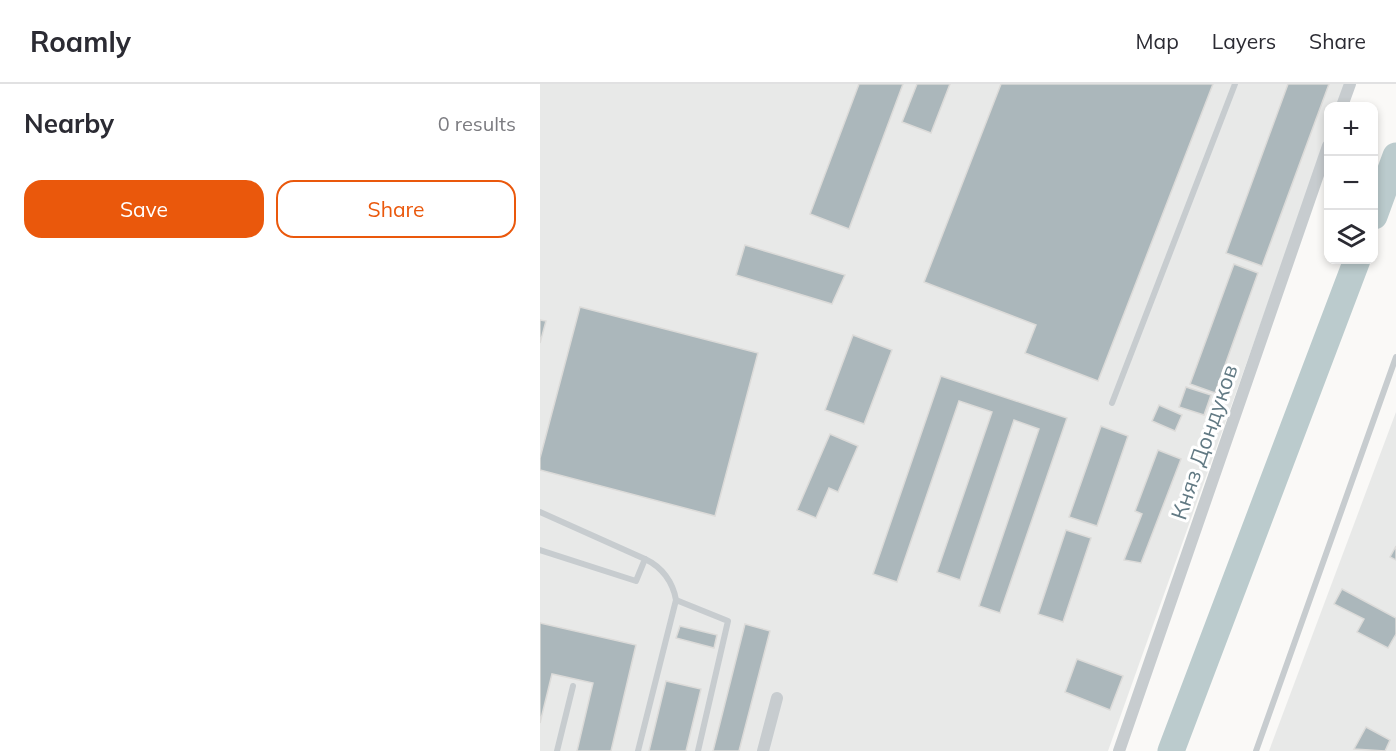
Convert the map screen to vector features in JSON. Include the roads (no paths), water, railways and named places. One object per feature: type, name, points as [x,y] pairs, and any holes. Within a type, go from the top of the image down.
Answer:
[{"type":"street","points":[[1343,102],[1350,84]]},
{"type":"street","name":"Княз Дондуков","points":[[1119,751],[1326,156]]},
{"type":"street","points":[[763,751],[777,698]]},
{"type":"lane","points":[[1112,403],[1235,84]]},
{"type":"lane","points":[[1256,751],[1396,357]]},
{"type":"lane","points":[[540,512],[654,563],[673,584],[676,600],[638,751]]},
{"type":"lane","points":[[540,550],[636,581],[645,560]]},
{"type":"lane","points":[[676,600],[728,621],[698,751]]},
{"type":"lane","points":[[556,751],[573,686]]},
{"type":"waterway","points":[[1376,210],[1396,156]]},
{"type":"waterway","points":[[1171,751],[1355,264]]}]
